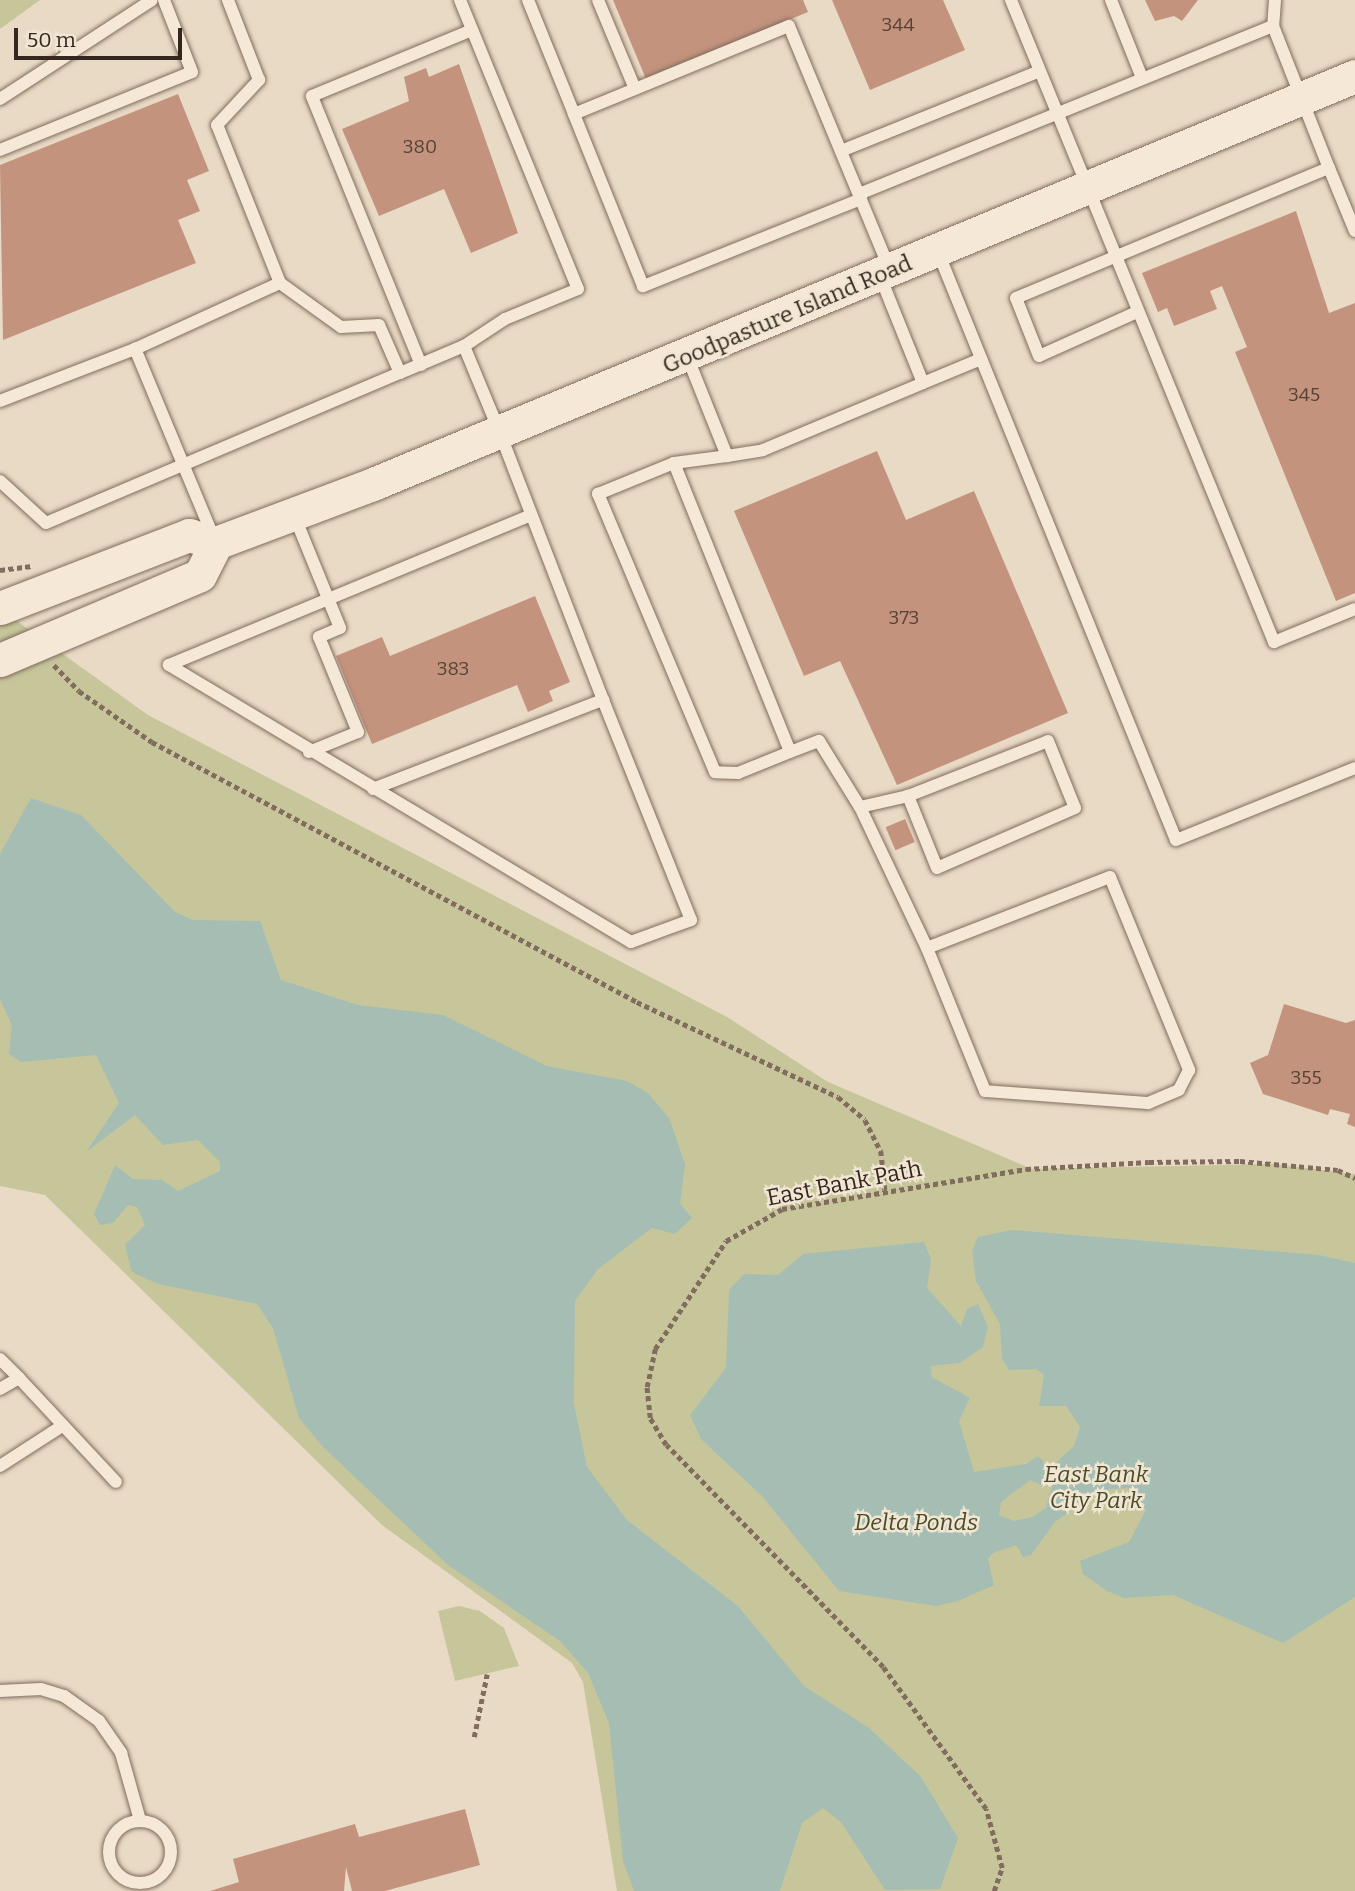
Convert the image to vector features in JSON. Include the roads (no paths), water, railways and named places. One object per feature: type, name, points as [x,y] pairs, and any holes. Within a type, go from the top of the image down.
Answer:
[{"type":"main road","name":"Goodpasture Island Road","points":[[0,608],[189,535],[216,543],[294,514],[687,356],[1355,76]]},
{"type":"main road","points":[[0,660],[200,575],[216,543]]},
{"type":"lane","points":[[0,99],[152,0]]},
{"type":"lane","points":[[0,150],[192,72],[164,0]]},
{"type":"lane","points":[[228,0],[259,80],[217,125],[280,283],[341,327],[379,325],[400,373]]},
{"type":"lane","points":[[0,481],[46,523],[421,365],[464,346],[505,319],[578,289],[460,0]]},
{"type":"lane","points":[[528,0],[643,286],[1057,112],[1273,26]]},
{"type":"lane","points":[[598,0],[635,89]]},
{"type":"lane","points":[[1011,0],[1273,642],[1355,609]]},
{"type":"lane","points":[[1111,0],[1142,78]]},
{"type":"lane","points":[[1275,0],[1273,26],[1305,97],[1329,168],[1355,231]]},
{"type":"lane","points":[[574,114],[789,26],[860,197],[923,383]]},
{"type":"lane","points":[[421,365],[312,96],[472,30]]},
{"type":"lane","points":[[841,151],[1040,71]]},
{"type":"lane","points":[[1138,312],[1039,356],[1016,298],[1329,168]]},
{"type":"lane","points":[[938,251],[1176,840],[1355,768]]},
{"type":"lane","points":[[0,401],[135,349],[280,283]]},
{"type":"lane","points":[[464,346],[500,433],[691,920],[631,942],[309,752],[169,665],[531,515]]},
{"type":"lane","points":[[135,349],[216,543]]},
{"type":"lane","points":[[687,356],[727,456]]},
{"type":"lane","points":[[927,948],[1110,877],[1189,1070],[1179,1090],[1148,1103],[985,1090],[927,948],[860,807],[818,741],[738,773],[715,772],[598,494],[674,463],[763,450],[981,359]]},
{"type":"lane","points":[[674,463],[790,752]]},
{"type":"lane","points":[[294,514],[340,628],[319,637],[358,732],[309,752]]},
{"type":"lane","points":[[373,789],[603,701]]},
{"type":"lane","points":[[860,807],[908,796],[1048,741],[1075,808],[937,868],[908,796]]},
{"type":"lane","points":[[0,1359],[116,1482]]},
{"type":"lane","points":[[0,1390],[19,1378]]},
{"type":"lane","points":[[0,1466],[62,1426]]},
{"type":"lane","points":[[0,1691],[41,1689],[64,1696],[99,1721],[124,1760],[139,1821]]},
{"type":"lane","points":[[139,1821],[164,1831],[171,1851],[160,1876],[140,1883],[119,1874],[109,1855],[120,1828],[139,1821]]},
{"type":"park label","name":"East Bank City Park","points":[[1096,1487]]},
{"type":"park label","name":"Delta Ponds","points":[[916,1522]]}]
